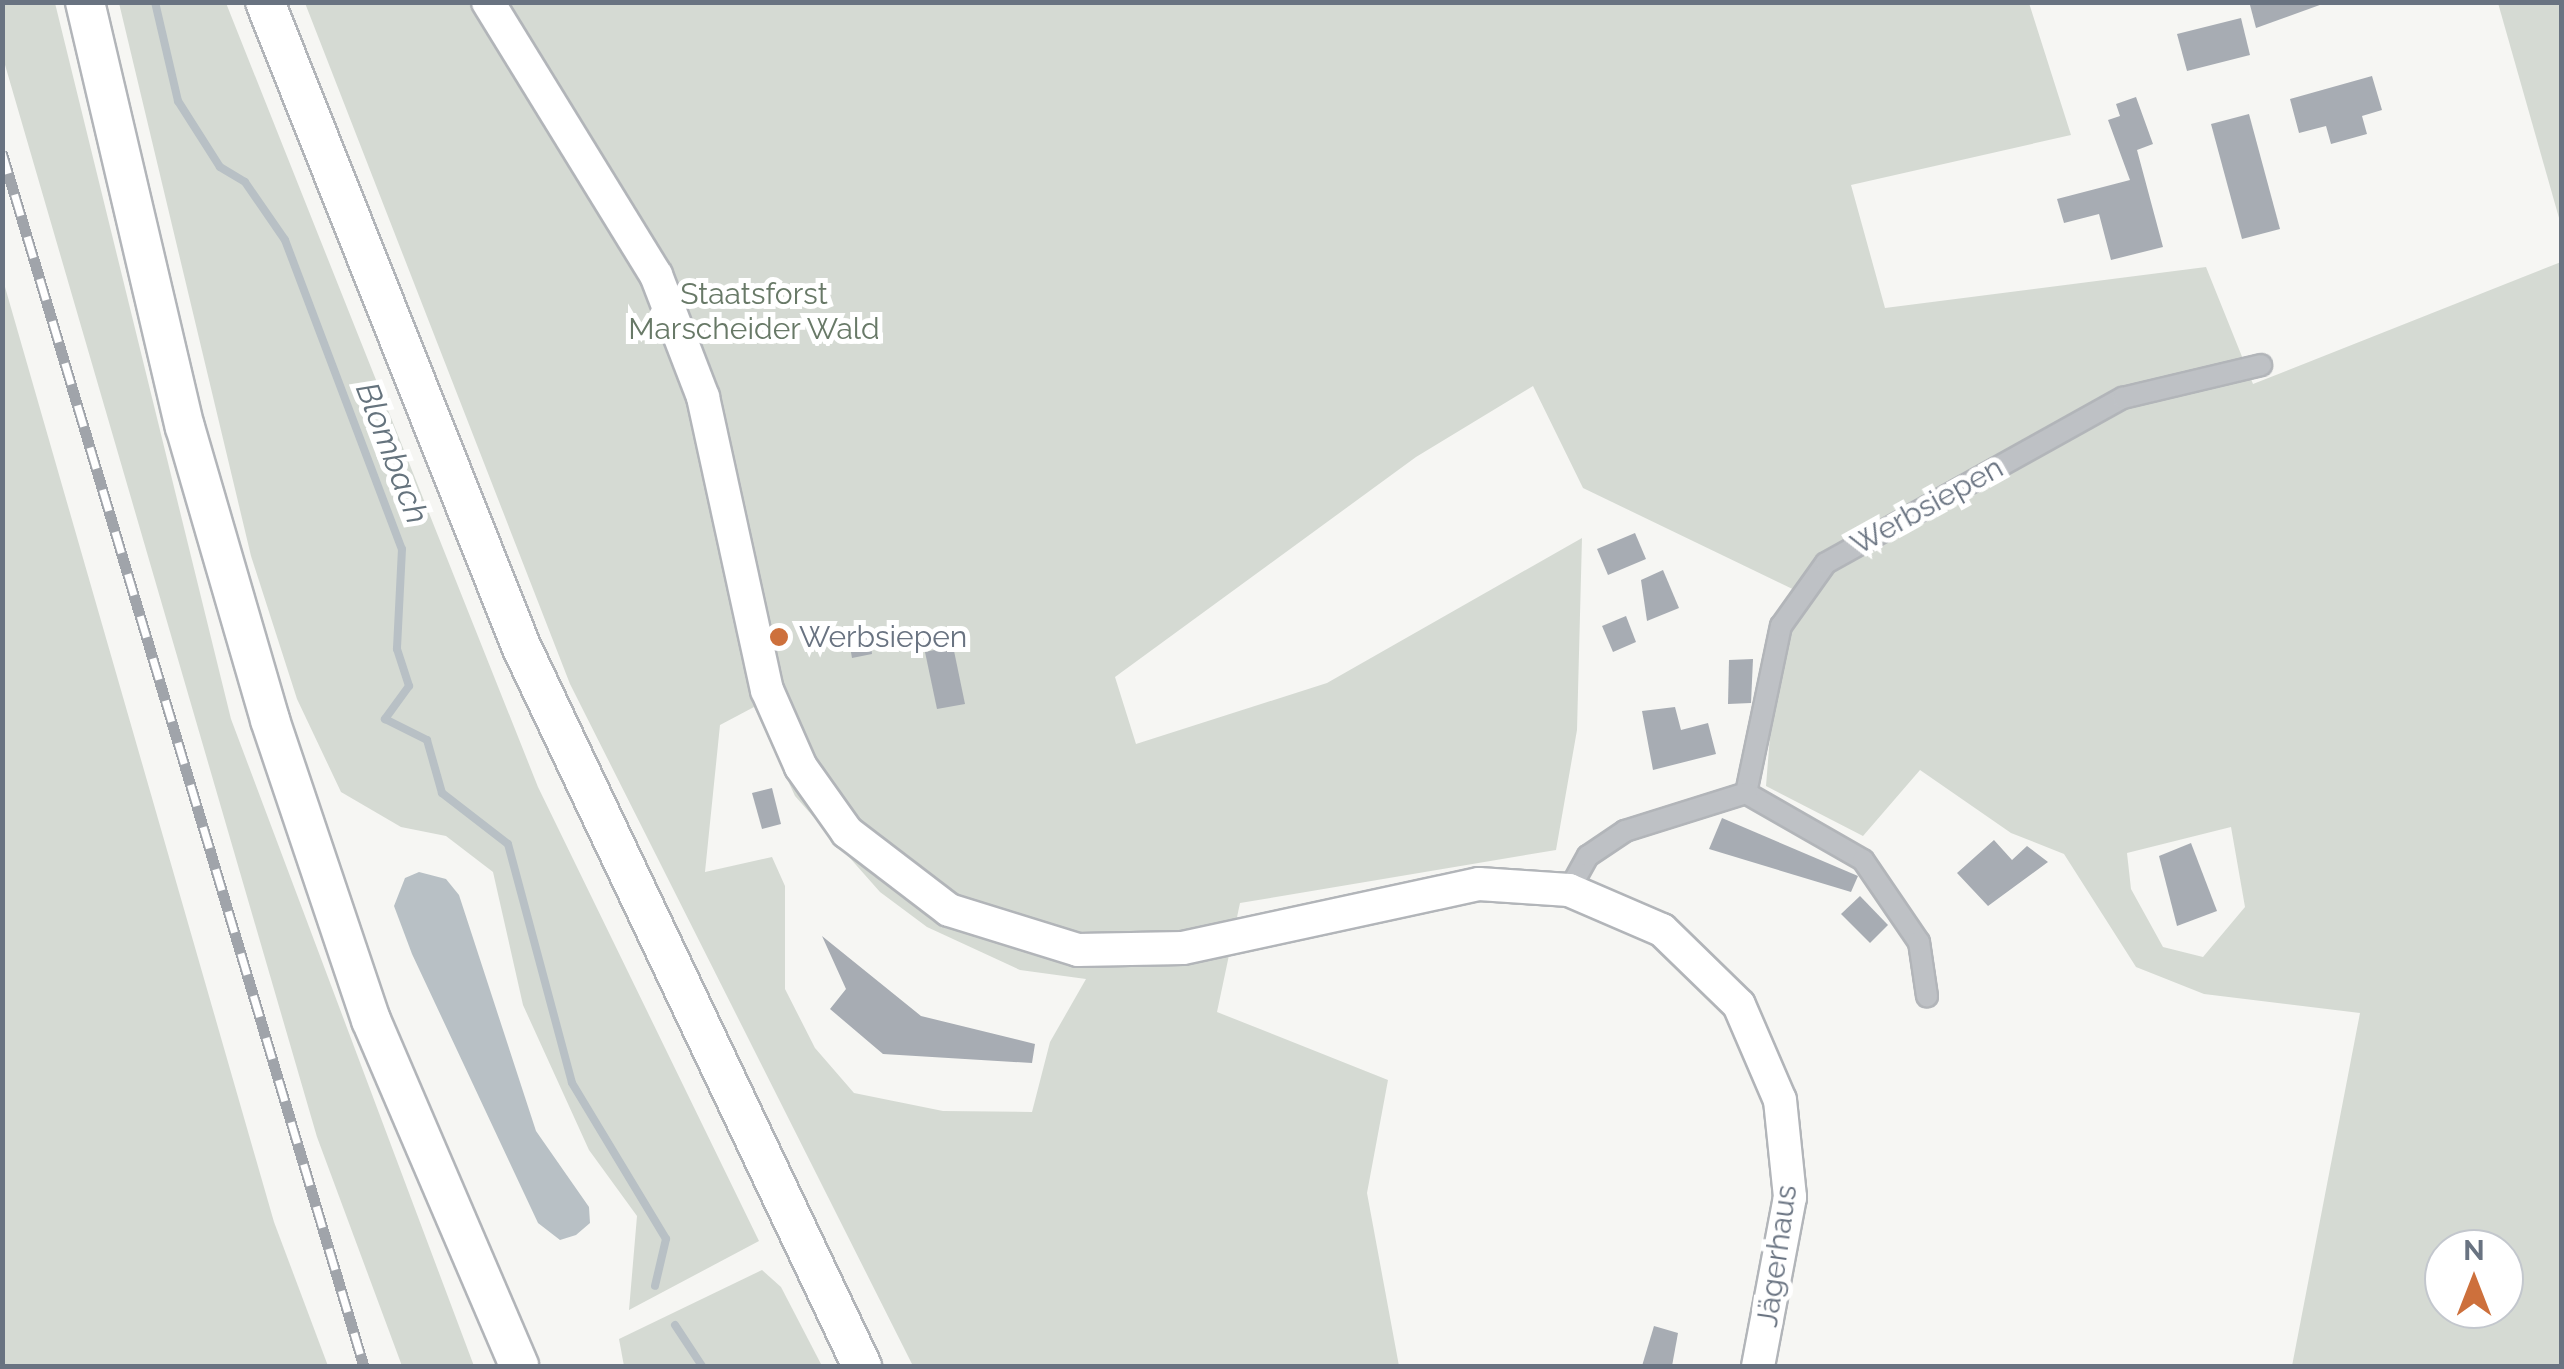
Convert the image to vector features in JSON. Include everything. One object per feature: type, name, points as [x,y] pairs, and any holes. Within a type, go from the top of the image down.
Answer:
[{"type":"highway","points":[[85,2],[185,426],[270,720],[371,1020],[518,1366]]},
{"type":"highway","points":[[265,2],[521,646],[784,1213],[862,1366]]},
{"type":"main road","points":[[488,2],[656,275],[703,397],[777,718],[814,788],[876,860],[982,926],[1121,952],[1234,938],[1454,886],[1568,890]]},
{"type":"main road","name":"Jägerhaus","points":[[1568,890],[1610,902],[1682,944],[1728,990],[1768,1059],[1785,1121],[1790,1197],[1758,1366]]},
{"type":"street","name":"Werbsiepen","points":[[1746,793],[1781,626],[1826,563],[2122,398],[2261,365]]},
{"type":"street","points":[[1568,890],[1588,856],[1624,830],[1746,793],[1863,860],[1919,942],[1928,996]]},
{"type":"green space","points":[[2,3],[55,3],[231,719],[474,1366],[402,1366],[317,1137],[3,58]]},
{"type":"green space","points":[[119,3],[226,3],[538,787],[759,1241],[629,1310],[637,1216],[589,1150],[523,1005],[493,872],[446,836],[401,827],[341,792],[297,699],[251,556]]},
{"type":"green space","name":"Staatsforst Marscheider Wald","points":[[305,3],[2029,3],[2071,135],[1851,185],[1885,308],[2206,267],[2253,384],[2561,262],[2561,1366],[2292,1366],[2360,1013],[2204,994],[2136,967],[2064,854],[2011,833],[1920,770],[1863,836],[1766,786],[1775,673],[1807,596],[1583,488],[1533,386],[1416,457],[1115,677],[1136,744],[1327,683],[1582,538],[1577,730],[1556,850],[1240,903],[1217,1012],[1388,1080],[1367,1193],[1399,1366],[913,1366],[570,684]],"holes":[[[754,707],[795,796],[880,892],[927,927],[1020,970],[1086,979],[1050,1042],[1032,1112],[943,1111],[854,1093],[815,1048],[785,989],[785,886],[772,857],[705,872],[720,725]],[[2231,827],[2245,907],[2203,957],[2163,947],[2131,889],[2127,853]]]},
{"type":"green space","points":[[2498,3],[2561,3],[2561,225]]},
{"type":"green space","points":[[3,280],[274,1222],[328,1366],[3,1366]]},
{"type":"green space","points":[[762,1270],[781,1287],[822,1366],[624,1366],[619,1339]]},
{"type":"shaded area","points":[[419,872],[446,879],[459,895],[536,1131],[589,1207],[590,1223],[576,1235],[560,1240],[538,1223],[412,954],[394,906],[405,878]]},
{"type":"building","points":[[2261,2],[2328,2],[2256,28],[2250,5]]},
{"type":"building","points":[[2241,18],[2250,55],[2187,71],[2177,34]]},
{"type":"building","points":[[2372,76],[2382,110],[2362,116],[2367,134],[2331,144],[2326,126],[2299,133],[2290,99]]},
{"type":"building","points":[[2136,97],[2153,144],[2137,150],[2163,247],[2111,260],[2099,214],[2064,223],[2057,199],[2130,180],[2108,120],[2120,116],[2116,104]]},
{"type":"building","points":[[2249,114],[2280,229],[2242,239],[2211,124]]},
{"type":"building","points":[[1635,533],[1646,559],[1608,575],[1597,549]]},
{"type":"building","points":[[1663,570],[1679,608],[1647,621],[1641,580]]},
{"type":"building","points":[[1626,616],[1636,642],[1613,652],[1602,626]]},
{"type":"building","points":[[869,632],[872,654],[852,658],[848,635]]},
{"type":"building","points":[[953,646],[965,704],[937,709],[925,652]]},
{"type":"building","points":[[1753,659],[1751,703],[1728,704],[1729,660]]},
{"type":"building","points":[[1675,707],[1681,730],[1708,723],[1716,754],[1653,770],[1642,711]]},
{"type":"building","points":[[772,788],[781,824],[762,829],[752,793]]},
{"type":"building","points":[[1722,818],[1858,876],[1851,892],[1709,849]]},
{"type":"building","points":[[1994,840],[2012,860],[2027,846],[2048,862],[1988,906],[1957,873]]},
{"type":"building","points":[[2191,843],[2217,911],[2177,926],[2159,856]]},
{"type":"building","points":[[1860,896],[1888,925],[1870,943],[1841,914]]},
{"type":"building","points":[[822,936],[921,1016],[1035,1044],[1032,1063],[883,1054],[830,1009],[846,989]]},
{"type":"building","points":[[1654,1326],[1678,1333],[1672,1366],[1642,1366]]},
{"type":"waterway","name":"Blombach","points":[[155,2],[178,101],[220,167],[245,182],[285,240],[402,549],[397,649],[409,686],[385,719],[427,740],[442,793],[508,844],[572,1083],[666,1239],[655,1286]]},
{"type":"waterway","name":"Blombach","points":[[675,1325],[702,1366]]},
{"type":"railway","points":[[2,152],[364,1366]]},
{"type":"place","name":"Werbsiepen","points":[[779,637]]}]
